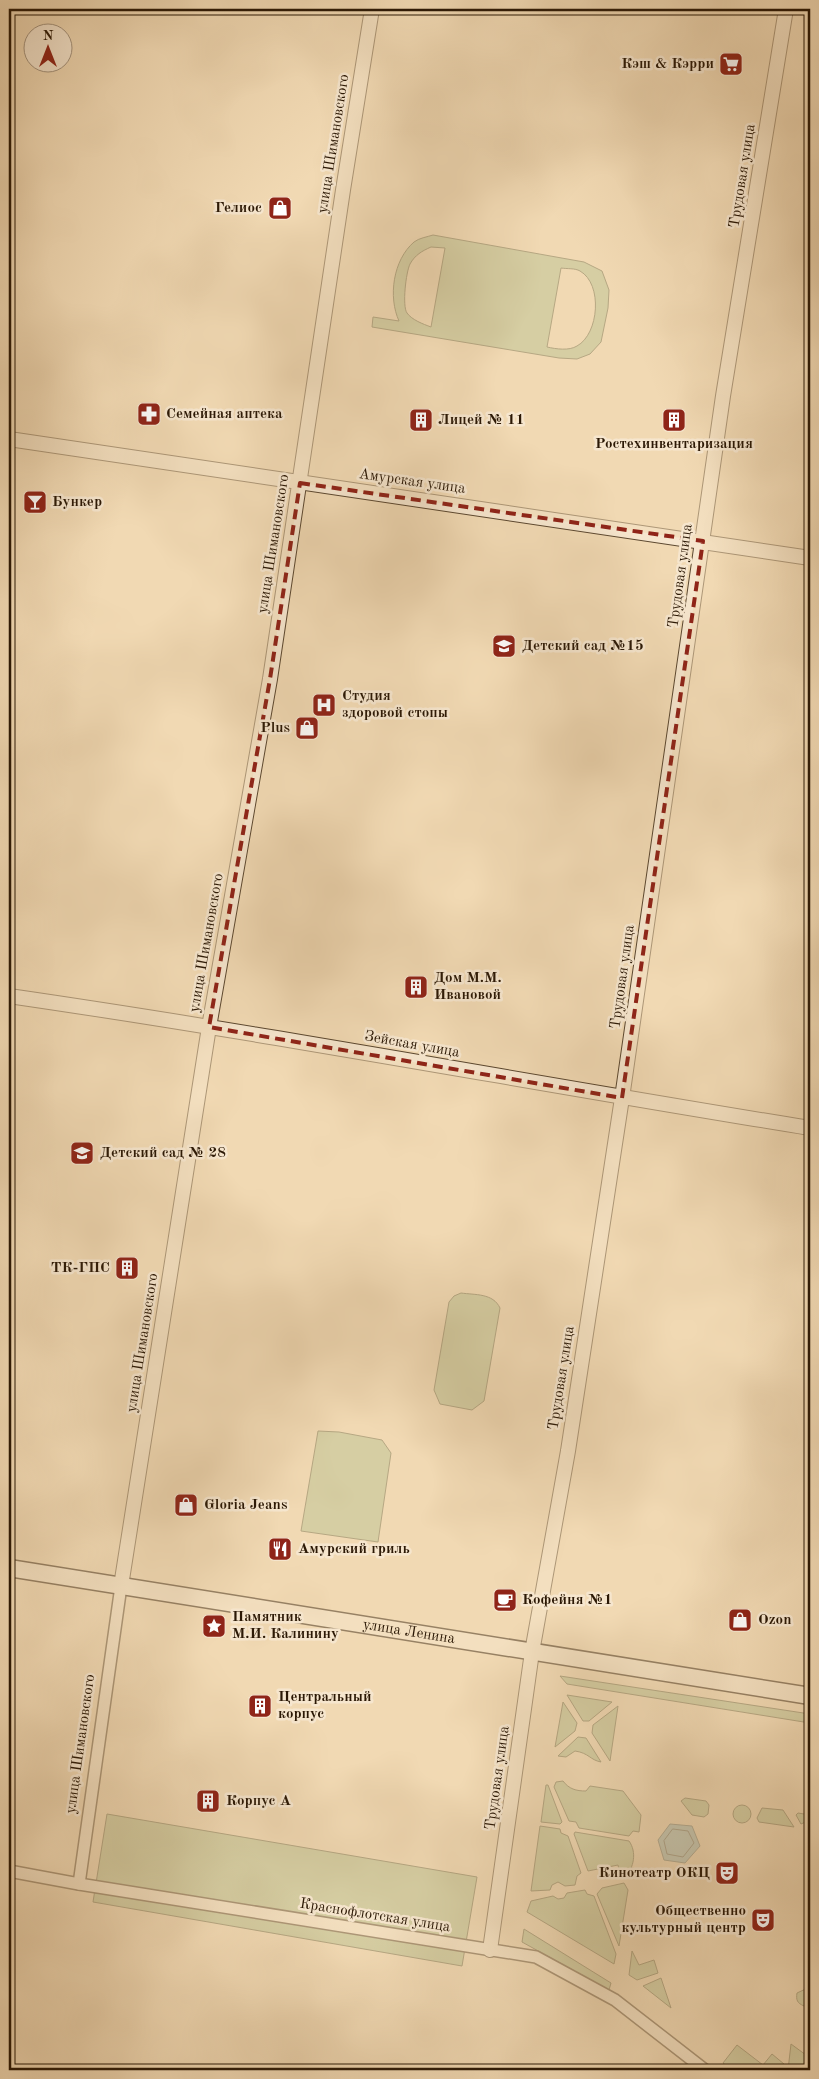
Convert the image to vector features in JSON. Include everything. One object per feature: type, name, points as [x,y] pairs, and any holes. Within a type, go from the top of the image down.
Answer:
[{"type":"main road","name":"улица Ленина","points":[[9,1568],[810,1696]]},
{"type":"street","name":"улица Шимановского","points":[[79,1884],[120,1586],[209,1027],[270,679],[342,190],[372,9]]},
{"type":"street","name":"Трудовая улица","points":[[490,1950],[532,1652],[568,1451],[622,1098],[723,396],[786,9]]},
{"type":"street","name":"Амурская улица","points":[[9,439],[810,558]]},
{"type":"street","name":"Зейская улица","points":[[9,996],[209,1027],[622,1098],[810,1128]]},
{"type":"street","name":"Краснофлотская улица","points":[[9,1871],[536,1958],[615,2000],[705,2070]]},
{"type":"highlighted area","points":[[300,483],[703,541],[622,1098],[209,1027],[270,679]]},
{"type":"green space","points":[[433,235],[584,262],[602,271],[609,290],[608,308],[601,342],[590,354],[577,359],[559,358],[372,327],[373,317],[399,321],[393,290],[397,269],[401,259],[414,242]],"holes":[[[431,247],[445,248],[431,327],[418,322],[407,313],[405,297],[410,264],[414,258]],[[561,268],[580,271],[587,277],[595,297],[594,320],[590,331],[577,346],[566,349],[547,347]]]},
{"type":"green space","points":[[461,1293],[488,1297],[497,1303],[500,1308],[484,1401],[472,1410],[440,1404],[434,1390],[449,1302],[454,1296]]},
{"type":"green space","points":[[318,1431],[339,1432],[382,1440],[391,1453],[378,1542],[301,1531]]},
{"type":"green space","points":[[560,1676],[810,1714],[810,1723],[567,1684]]},
{"type":"green space","points":[[567,1695],[612,1702],[589,1721],[583,1721]]},
{"type":"green space","points":[[563,1702],[577,1723],[575,1731],[555,1747]]},
{"type":"green space","points":[[618,1706],[610,1761],[592,1733],[593,1725]]},
{"type":"green space","points":[[578,1737],[586,1738],[601,1762],[575,1751],[566,1757],[558,1756]]},
{"type":"green space","points":[[563,1781],[570,1788],[579,1791],[586,1791],[590,1786],[623,1791],[641,1815],[639,1832],[633,1831],[629,1836],[579,1828],[576,1822],[569,1821],[554,1787],[556,1782]]},
{"type":"green space","points":[[546,1785],[548,1785],[562,1822],[560,1824],[541,1822]]},
{"type":"green space","points":[[685,1798],[706,1801],[709,1805],[708,1814],[704,1817],[692,1815],[681,1801]]},
{"type":"green space","points":[[742,1805],[748,1808],[751,1814],[748,1820],[742,1823],[736,1820],[733,1814],[736,1808]]},
{"type":"green space","points":[[762,1808],[783,1810],[794,1827],[759,1822],[757,1818]]},
{"type":"green space","points":[[798,1813],[810,1815],[810,1820],[801,1824],[796,1815]]},
{"type":"green space","points":[[107,1814],[477,1877],[462,1966],[93,1902]]},
{"type":"green space","points":[[540,1826],[560,1829],[561,1833],[568,1836],[581,1873],[577,1876],[575,1885],[565,1886],[558,1882],[552,1885],[550,1890],[531,1891]]},
{"type":"green space","points":[[575,1832],[629,1841],[634,1855],[631,1869],[625,1877],[620,1875],[618,1865],[588,1871],[574,1834]]},
{"type":"green space","points":[[624,1883],[628,1890],[619,1946],[597,1894],[602,1888]]},
{"type":"green space","points":[[585,1890],[587,1894],[594,1896],[616,1954],[614,1964],[527,1912],[531,1901],[553,1896],[558,1899],[564,1898],[567,1893]]},
{"type":"green space","points":[[524,1929],[611,1983],[609,1990],[522,1942]]},
{"type":"green space","points":[[632,1951],[639,1965],[654,1960],[658,1973],[637,1980],[629,1975]]},
{"type":"green space","points":[[661,1978],[671,2008],[643,1986]]},
{"type":"green space","points":[[810,1987],[810,2003],[804,2006],[798,2001],[797,1993]]},
{"type":"green space","points":[[791,2044],[806,2055],[810,2053],[810,2070],[788,2070]]},
{"type":"green space","points":[[737,2045],[763,2065],[772,2054],[784,2064],[783,2070],[732,2070],[723,2063]]},
{"type":"water","points":[[670,1824],[692,1826],[700,1846],[685,1863],[664,1860],[658,1840]]},
{"type":"place","name":"Кэш & Кэрри","points":[[731,64]]},
{"type":"place","name":"Гелиос","points":[[280,208]]},
{"type":"place","name":"Семейная аптека","points":[[149,414]]},
{"type":"place","name":"Лицей № 11","points":[[421,420]]},
{"type":"place","name":"Ростехинвентаризация","points":[[674,420]]},
{"type":"place","name":"Бункер","points":[[35,502]]},
{"type":"place","name":"Детский сад №15","points":[[504,646]]},
{"type":"place","name":"Студия здоровой стопы","points":[[324,705]]},
{"type":"place","name":"Plus","points":[[307,728]]},
{"type":"place","name":"Дом М.М. Ивановой","points":[[416,987]]},
{"type":"place","name":"Детский сад № 28","points":[[82,1153]]},
{"type":"place","name":"ТК-ГПС","points":[[127,1268]]},
{"type":"place","name":"Gloria Jeans","points":[[186,1505]]},
{"type":"place","name":"Амурский гриль","points":[[280,1549]]},
{"type":"place","name":"Кофейня №1","points":[[505,1600]]},
{"type":"place","name":"Ozon","points":[[740,1620]]},
{"type":"place","name":"Памятник М.И. Калинину","points":[[214,1626]]},
{"type":"place","name":"Центральный корпус","points":[[260,1706]]},
{"type":"place","name":"Корпус А","points":[[208,1801]]},
{"type":"place","name":"Кинотеатр ОКЦ","points":[[727,1873]]},
{"type":"place","name":"Общественно культурный центр","points":[[763,1920]]}]
